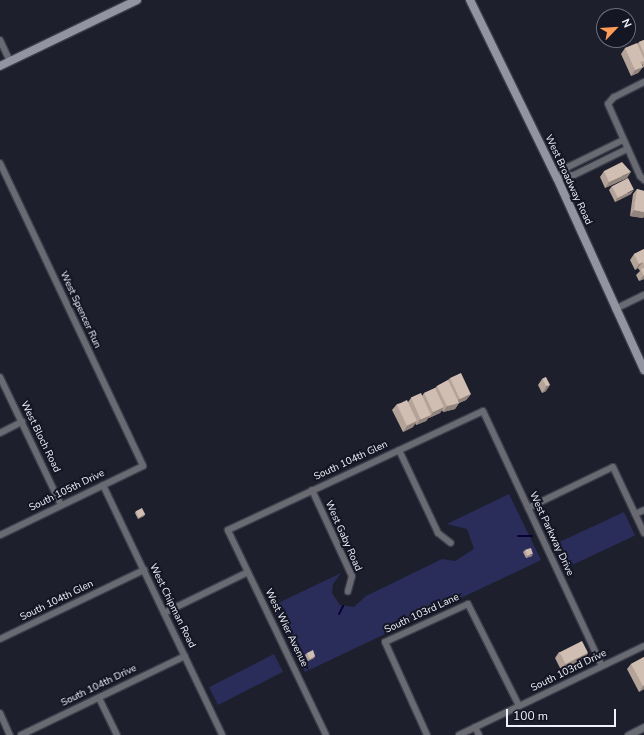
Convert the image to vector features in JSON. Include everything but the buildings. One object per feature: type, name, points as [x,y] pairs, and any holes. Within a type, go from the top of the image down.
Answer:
[{"type":"main road","points":[[0,66],[138,0]]},
{"type":"main road","name":"West Broadway Road","points":[[470,0],[557,178],[644,370]]},
{"type":"street","points":[[0,40],[10,61]]},
{"type":"street","points":[[644,82],[614,96],[608,104],[627,149],[640,176],[644,180]]},
{"type":"street","points":[[557,178],[568,167],[623,140]]},
{"type":"street","points":[[557,178],[574,175],[627,149]]},
{"type":"street","name":"West Spencer Run","points":[[0,163],[142,466]]},
{"type":"street","points":[[615,308],[644,295]]},
{"type":"street","name":"West Bloch Road","points":[[0,377],[61,505]]},
{"type":"street","name":"South 104th Glen","points":[[228,530],[483,411]]},
{"type":"street","name":"West Parkway Drive","points":[[483,411],[602,666]]},
{"type":"street","points":[[0,433],[22,422]]},
{"type":"street","points":[[399,450],[438,533],[451,544]]},
{"type":"street","name":"South 105th Drive","points":[[0,535],[142,466]]},
{"type":"street","points":[[528,508],[613,467],[635,514],[642,523],[644,533]]},
{"type":"street","name":"West Chipman Road","points":[[103,485],[222,735]]},
{"type":"street","name":"West Gaby Road","points":[[312,490],[352,576],[348,591]]},
{"type":"street","points":[[635,514],[644,510]]},
{"type":"street","name":"West Wier Avenue","points":[[228,530],[326,735]]},
{"type":"street","name":"South 104th Glen","points":[[0,639],[144,570]]},
{"type":"street","points":[[164,613],[248,572]]},
{"type":"street","name":"South 103rd Lane","points":[[427,735],[385,642],[468,604],[519,706]]},
{"type":"street","name":"South 103rd Drive","points":[[459,735],[644,646]]},
{"type":"street","name":"South 104th Drive","points":[[21,735],[185,656]]},
{"type":"street","points":[[99,698],[116,735]]},
{"type":"street","points":[[0,713],[10,735]]},
{"type":"street","points":[[628,735],[644,727]]},
{"type":"street","points":[[475,728],[479,735]]},
{"type":"shaded area","points":[[509,494],[541,560],[305,672],[272,606],[341,573],[333,584],[332,593],[340,605],[354,607],[366,596],[442,559],[455,561],[474,549],[467,529],[447,524]]},
{"type":"shaded area","points":[[624,512],[635,536],[566,568],[555,544]]},
{"type":"shaded area","points":[[274,654],[283,672],[218,705],[209,687]]},
{"type":"waterway","points":[[518,536],[532,536]]},
{"type":"waterway","points":[[339,614],[343,606]]}]
